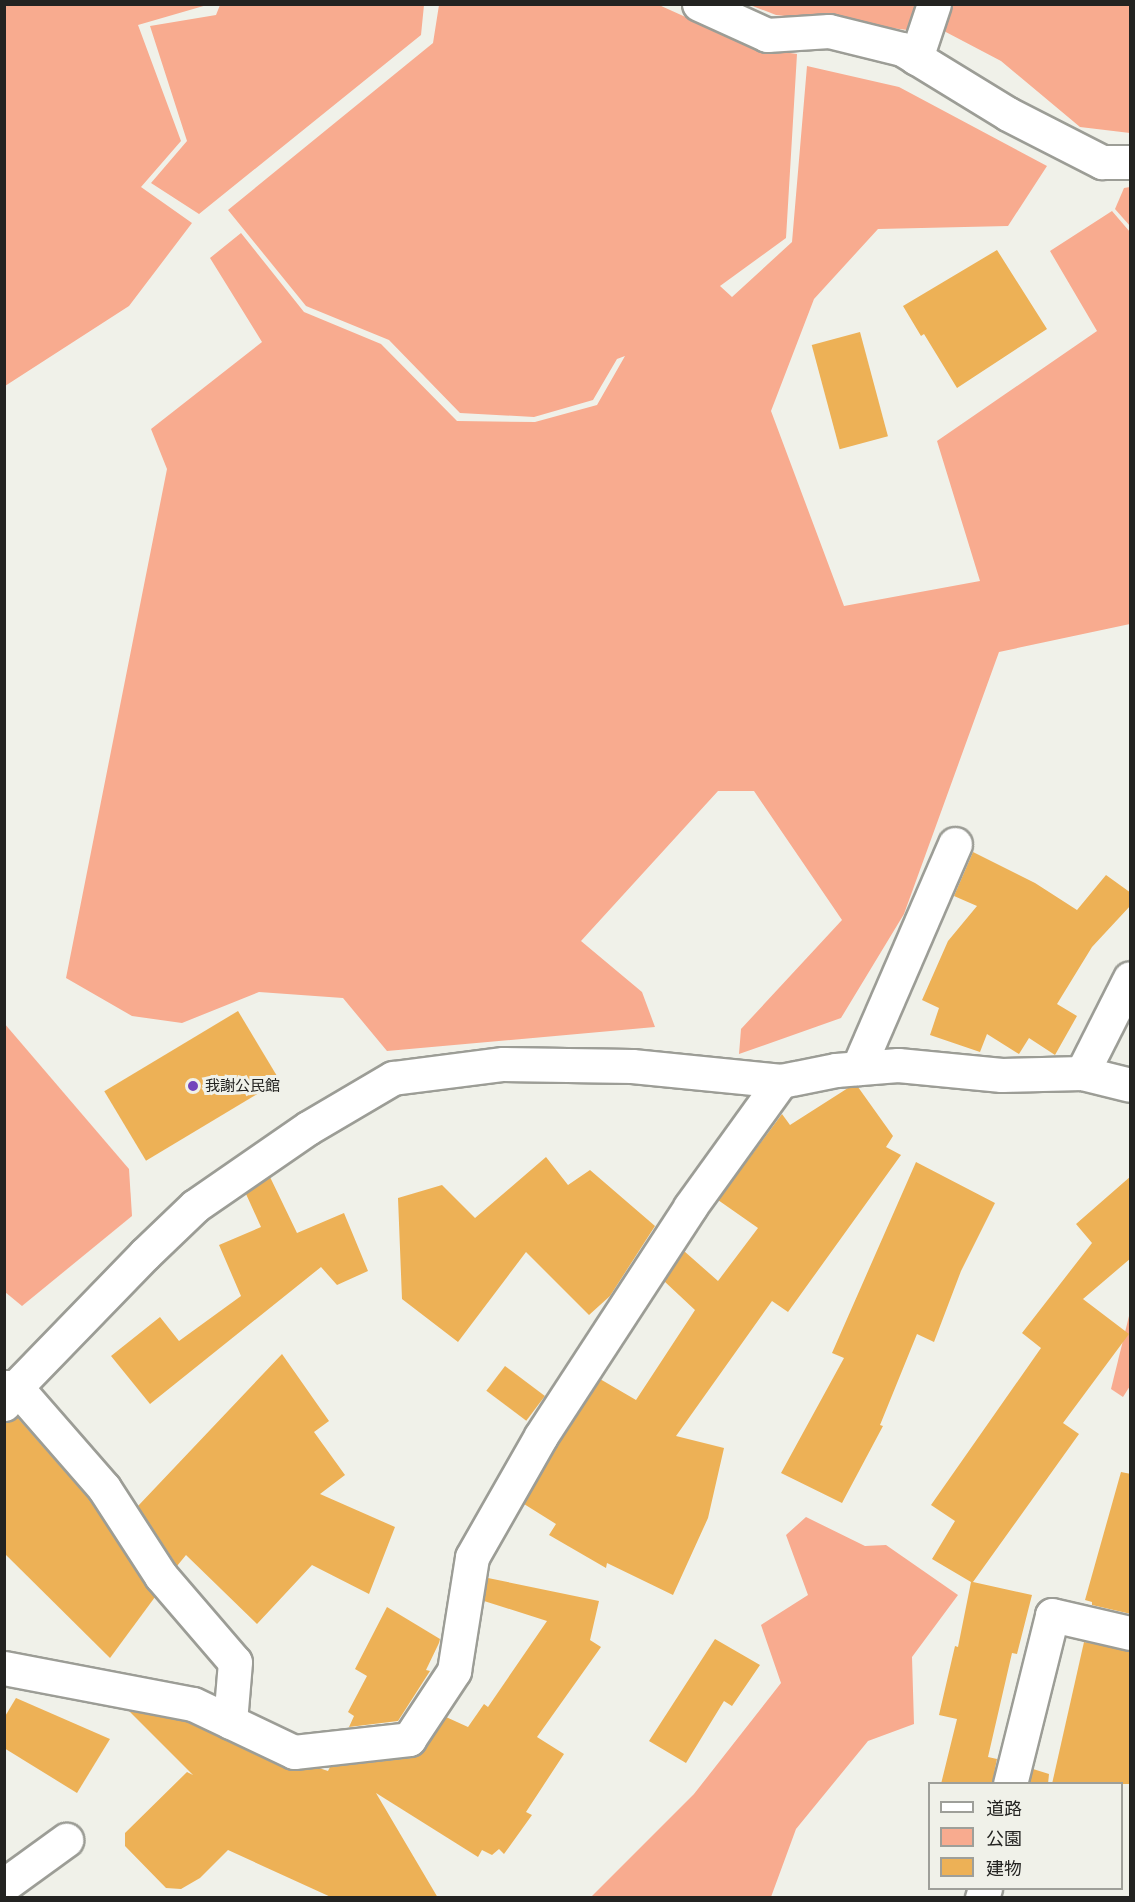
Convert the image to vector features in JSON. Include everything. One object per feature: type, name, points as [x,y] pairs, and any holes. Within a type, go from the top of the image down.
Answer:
[{"type":"street","points":[[699,4],[767,35],[829,31],[902,49],[1008,114],[1102,162],[1131,162]]},
{"type":"street","points":[[916,58],[934,4]]},
{"type":"street","points":[[858,1068],[955,844]]},
{"type":"street","points":[[1082,1073],[1131,978]]},
{"type":"street","points":[[230,1722],[235,1662],[161,1576],[104,1488],[8,1392],[195,1206],[308,1128],[393,1078],[503,1064],[632,1066],[781,1081],[858,1068],[898,1065],[1002,1075],[1082,1073],[1131,1084]]},
{"type":"street","points":[[4,1668],[193,1704],[294,1752],[409,1740],[454,1671],[472,1557],[547,1426],[690,1207],[781,1081]]},
{"type":"street","points":[[1011,1782],[1052,1615],[1131,1633]]},
{"type":"street","points":[[4,1885],[66,1840]]},
{"type":"green space","points":[[5,4],[207,5],[138,25],[181,141],[141,187],[192,223],[129,306],[5,386]]},
{"type":"green space","points":[[220,5],[424,5],[421,35],[199,214],[151,183],[187,141],[150,26],[216,15]]},
{"type":"green space","points":[[439,5],[659,5],[754,48],[797,54],[786,238],[720,286],[732,297],[792,242],[807,66],[899,87],[1047,166],[1008,226],[878,229],[814,299],[771,411],[844,606],[980,581],[937,441],[1097,331],[1050,251],[1112,211],[1130,232],[1130,624],[999,652],[904,914],[841,1018],[739,1054],[741,1029],[842,920],[754,791],[718,791],[581,941],[642,992],[655,1027],[387,1051],[343,998],[259,992],[182,1023],[132,1016],[66,978],[167,469],[151,429],[262,342],[210,258],[241,233],[304,312],[381,344],[457,421],[535,422],[597,405],[625,356],[617,359],[593,400],[534,417],[460,413],[389,340],[306,306],[228,210],[433,43]]},
{"type":"green space","points":[[750,5],[917,5],[908,30],[776,15]]},
{"type":"green space","points":[[952,5],[1130,5],[1130,133],[1080,127],[1001,61],[942,30]]},
{"type":"green space","points":[[1130,187],[1130,226],[1115,209],[1124,188]]},
{"type":"green space","points":[[4,1023],[129,1169],[132,1216],[22,1306],[5,1292]]},
{"type":"green space","points":[[1130,1312],[1130,1386],[1123,1397],[1111,1389]]},
{"type":"green space","points":[[806,1517],[865,1546],[886,1545],[958,1595],[912,1657],[914,1724],[868,1741],[796,1829],[771,1897],[591,1897],[694,1794],[781,1683],[761,1625],[808,1595],[786,1535]]},
{"type":"building","points":[[997,250],[1047,329],[957,388],[924,334],[921,336],[903,306]]},
{"type":"building","points":[[860,332],[888,436],[840,449],[812,345]]},
{"type":"building","points":[[973,852],[1035,883],[1077,910],[1106,875],[1131,893],[1131,905],[1092,947],[1057,1004],[1077,1016],[1055,1055],[1029,1038],[1019,1054],[987,1034],[980,1052],[930,1035],[939,1008],[922,1000],[948,941],[977,906],[954,896]]},
{"type":"building","name":"我謝公民館","points":[[238,1011],[280,1080],[146,1161],[104,1091]]},
{"type":"building","points":[[858,1087],[893,1136],[886,1147],[901,1155],[788,1312],[772,1301],[676,1436],[724,1448],[708,1518],[673,1595],[607,1563],[606,1568],[549,1535],[556,1524],[524,1504],[557,1446],[600,1379],[636,1400],[695,1310],[664,1281],[684,1251],[718,1281],[758,1228],[718,1200],[782,1114],[790,1125],[848,1088]]},
{"type":"building","points":[[546,1157],[568,1185],[590,1170],[655,1226],[610,1296],[589,1315],[526,1252],[458,1342],[402,1299],[398,1198],[442,1185],[475,1218]]},
{"type":"building","points":[[916,1162],[995,1203],[961,1271],[934,1342],[917,1334],[880,1425],[883,1426],[842,1503],[781,1473],[844,1358],[832,1353]]},
{"type":"building","points":[[1131,1176],[1131,1258],[1083,1299],[1129,1334],[1063,1423],[1079,1434],[973,1582],[1032,1595],[1017,1654],[1012,1653],[988,1757],[997,1759],[992,1782],[941,1782],[957,1719],[939,1715],[955,1646],[958,1647],[971,1582],[932,1559],[955,1521],[931,1505],[1041,1348],[1022,1333],[1092,1243],[1076,1224]]},
{"type":"building","points":[[270,1177],[297,1233],[344,1213],[368,1271],[337,1285],[321,1267],[150,1404],[111,1356],[160,1317],[179,1341],[241,1296],[219,1245],[261,1227],[246,1194]]},
{"type":"building","points":[[282,1354],[329,1421],[314,1432],[345,1475],[320,1494],[395,1527],[369,1594],[312,1565],[257,1624],[186,1555],[177,1566],[138,1506]]},
{"type":"building","points":[[505,1366],[545,1396],[526,1421],[486,1391]]},
{"type":"building","points":[[17,1417],[89,1499],[155,1597],[110,1658],[4,1553],[4,1422]]},
{"type":"building","points":[[1121,1472],[1131,1474],[1131,1614],[1092,1605],[1092,1602],[1085,1600]]},
{"type":"building","points":[[488,1578],[599,1601],[590,1640],[601,1647],[537,1737],[564,1754],[526,1812],[532,1815],[504,1854],[499,1849],[492,1855],[482,1850],[478,1857],[376,1793],[438,1898],[333,1898],[228,1850],[200,1878],[181,1889],[166,1888],[125,1846],[125,1833],[187,1772],[193,1775],[129,1711],[187,1722],[286,1769],[295,1771],[319,1768],[328,1771],[330,1767],[412,1758],[424,1750],[446,1717],[468,1727],[484,1704],[488,1707],[547,1621],[484,1601]]},
{"type":"building","points":[[387,1607],[440,1639],[439,1643],[426,1670],[430,1671],[398,1721],[349,1727],[354,1716],[348,1712],[367,1676],[355,1669]]},
{"type":"building","points":[[715,1639],[760,1665],[732,1706],[724,1701],[686,1763],[649,1741]]},
{"type":"building","points":[[1084,1642],[1131,1651],[1131,1784],[1052,1782]]},
{"type":"building","points":[[16,1698],[110,1739],[77,1793],[4,1748],[4,1718]]},
{"type":"building","points":[[1033,1769],[1049,1774],[1048,1782],[1030,1782]]},
{"type":"place","name":"我謝公民館","points":[[193,1086]]}]
